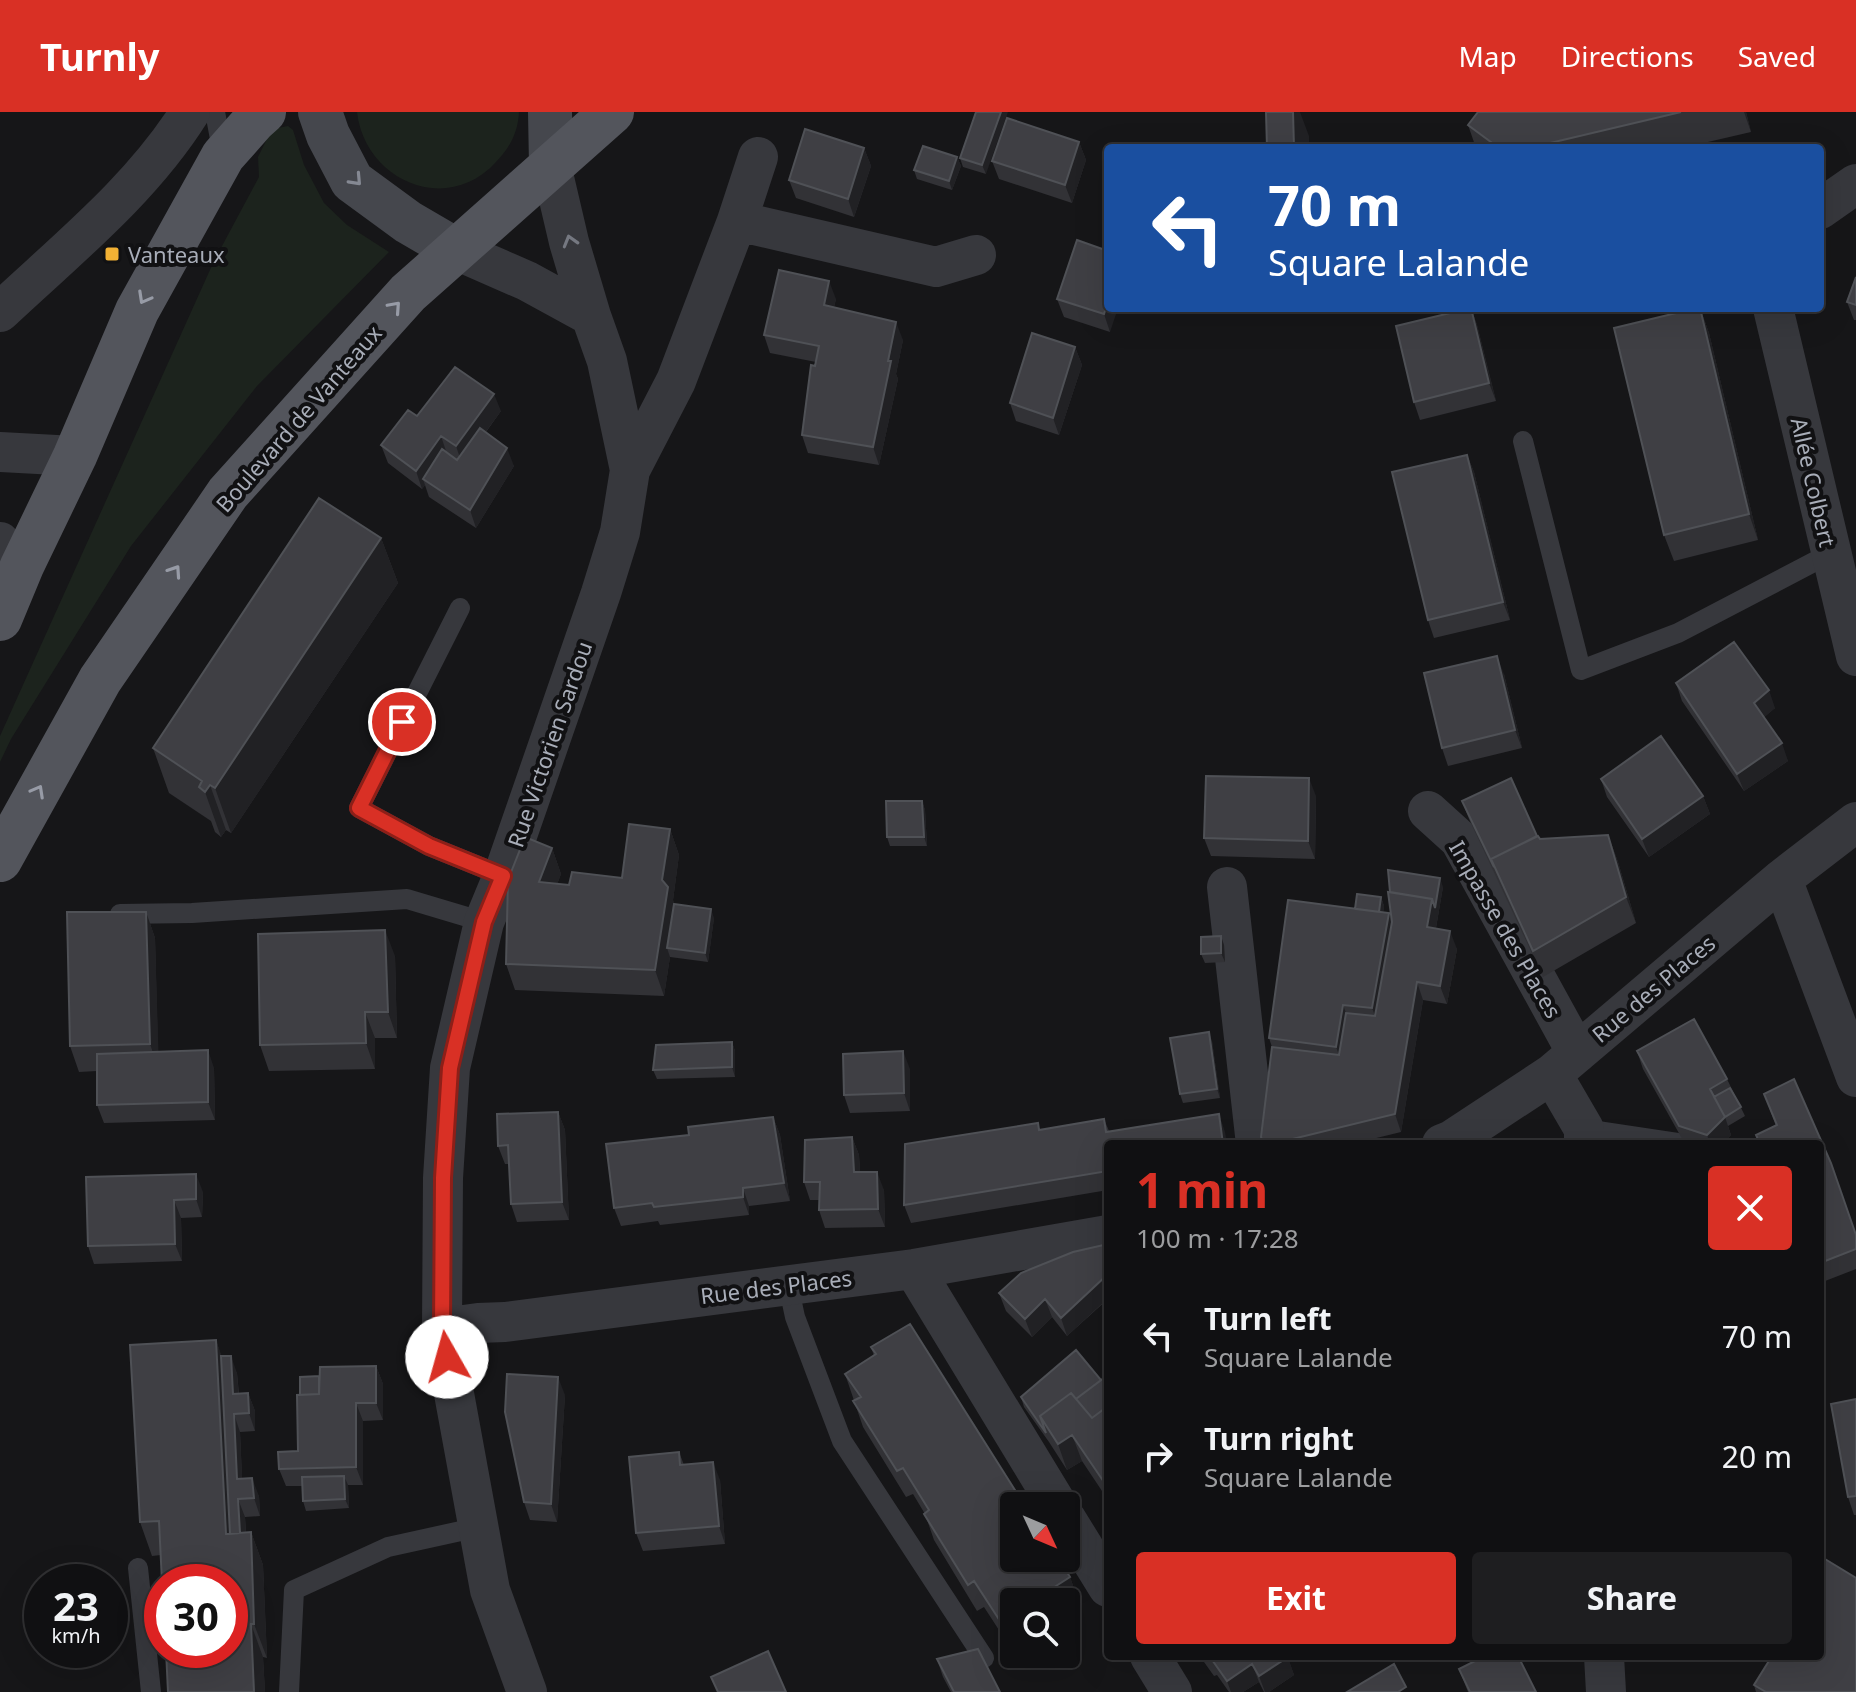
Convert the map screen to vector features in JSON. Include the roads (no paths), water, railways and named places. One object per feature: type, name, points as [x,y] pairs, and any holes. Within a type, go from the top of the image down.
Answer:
[{"type":"main road","points":[[0,619],[11,554],[75,456],[137,311],[223,156],[264,112]]},
{"type":"main road","points":[[320,112],[328,135],[352,181],[408,222],[456,250]]},
{"type":"main road","points":[[550,112],[551,165]]},
{"type":"main road","name":"Boulevard de Vanteaux","points":[[0,860],[100,680],[228,493],[408,293],[612,112]]},
{"type":"street","points":[[0,312],[128,193],[190,112]]},
{"type":"street","points":[[630,470],[676,381],[758,157]]},
{"type":"street","name":"Rue Victorien Sardou","points":[[527,1692],[490,1590],[442,1328],[443,1178],[450,1068],[484,922],[503,876],[601,593],[620,532],[630,470],[607,361],[569,242],[551,165]]},
{"type":"street","points":[[1824,206],[1856,184]]},
{"type":"street","points":[[737,221],[936,267],[976,255]]},
{"type":"street","points":[[456,250],[527,281],[591,316]]},
{"type":"street","name":"Allée Colbert","points":[[1774,312],[1856,656]]},
{"type":"street","points":[[0,452],[75,456]]},
{"type":"street","name":"Impasse des Places","points":[[1428,811],[1460,840],[1564,1063],[1584,1136]]},
{"type":"street","name":"Rue des Places","points":[[1452,1140],[1564,1063],[1782,879],[1856,822]]},
{"type":"street","points":[[1782,879],[1856,1077]]},
{"type":"street","points":[[1227,887],[1256,1140]]},
{"type":"street","name":"Rue des Places","points":[[442,1328],[914,1269],[1104,1236]]},
{"type":"street","points":[[914,1269],[1049,1492]]},
{"type":"street","points":[[1080,1542],[1104,1581]]},
{"type":"street","points":[[1152,1660],[1172,1692]]},
{"type":"street","points":[[1604,1660],[1606,1692]]},
{"type":"lane","points":[[215,112],[223,156]]},
{"type":"lane","points":[[1523,441],[1581,670],[1678,633],[1831,553]]},
{"type":"lane","points":[[460,608],[359,808],[429,846],[503,876]]},
{"type":"lane","points":[[103,915],[192,913],[407,899],[484,922]]},
{"type":"lane","points":[[1584,1136],[1634,1140]]},
{"type":"lane","points":[[788,1284],[795,1317],[842,1441],[984,1658]]},
{"type":"lane","points":[[289,1692],[294,1590],[388,1547],[479,1527]]},
{"type":"lane","points":[[138,1568],[151,1692]]},
{"type":"place","name":"Vanteaux","points":[[112,254]]}]
